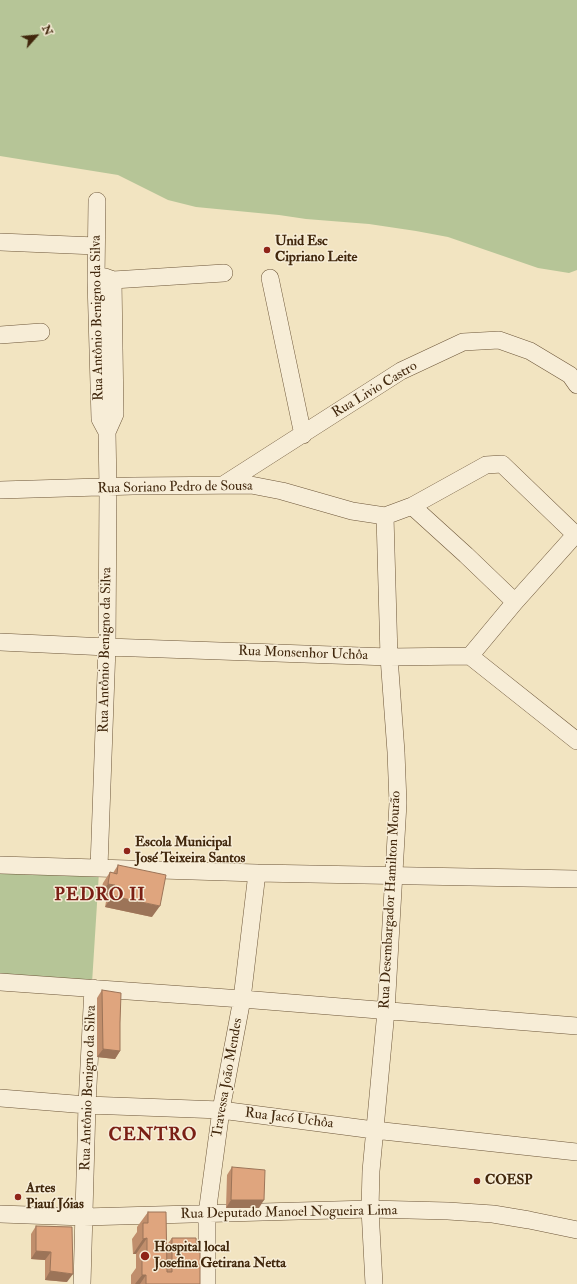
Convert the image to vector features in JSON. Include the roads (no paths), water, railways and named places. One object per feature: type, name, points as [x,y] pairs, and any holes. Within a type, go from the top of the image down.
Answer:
[{"type":"street","name":"Rua Antônio Benigno da Silva","points":[[98,201],[96,280],[100,419],[107,432]]},
{"type":"street","points":[[0,242],[96,246]]},
{"type":"street","points":[[96,280],[105,277],[113,280],[224,273]]},
{"type":"street","points":[[270,278],[303,435]]},
{"type":"street","name":"Rua Antônio Benigno da Silva","points":[[99,867],[107,647],[107,432],[114,414],[113,280]]},
{"type":"street","points":[[0,335],[41,332]]},
{"type":"street","name":"Rua Livio Castro","points":[[223,486],[401,371],[463,342],[499,340],[530,351],[570,375],[577,385]]},
{"type":"street","name":"Rua Soriano Pedro de Sousa","points":[[0,490],[108,488],[133,486],[251,485],[282,490],[352,511],[385,516],[412,506],[486,465],[502,464],[576,536]]},
{"type":"street","points":[[412,506],[515,602]]},
{"type":"street","name":"Rua Desembargador Hamilton Mourão","points":[[374,1284],[370,1210],[374,1130],[386,1011],[398,802],[389,657],[385,516]]},
{"type":"street","points":[[576,536],[515,602],[470,656],[577,741]]},
{"type":"street","name":"Rua Monsenhor Uchôa","points":[[0,642],[389,657],[470,656]]},
{"type":"street","points":[[0,865],[257,873],[577,879]]},
{"type":"street","name":"Travessa João Mendes","points":[[207,1284],[207,1214],[221,1110],[242,998],[257,873]]},
{"type":"street","points":[[0,982],[242,998],[577,1026]]},
{"type":"street","name":"Rua Antônio Benigno da Silva","points":[[82,1284],[87,1104],[93,988]]},
{"type":"street","name":"Rua Jacó Uchôa","points":[[0,1098],[87,1104],[221,1110],[374,1130],[577,1152]]},
{"type":"street","name":"Rua Deputado Manoel Nogueira Lima","points":[[0,1214],[84,1217],[370,1210],[493,1214],[577,1230]]},
{"type":"place","name":"Unid Esc Cipriano Leite","points":[[267,250]]},
{"type":"place","name":"Escola Municipal José Teixeira Santos","points":[[127,851]]},
{"type":"place","name":"COESP","points":[[477,1181]]},
{"type":"place","name":"Artes Piauí Jóias","points":[[18,1197]]},
{"type":"place","name":"Hospital local Josefina Getirana Netta","points":[[145,1256]]},
{"type":"district","name":"PEDRO II","points":[[100,896]]},
{"type":"district","name":"CENTRO","points":[[153,1136]]}]
